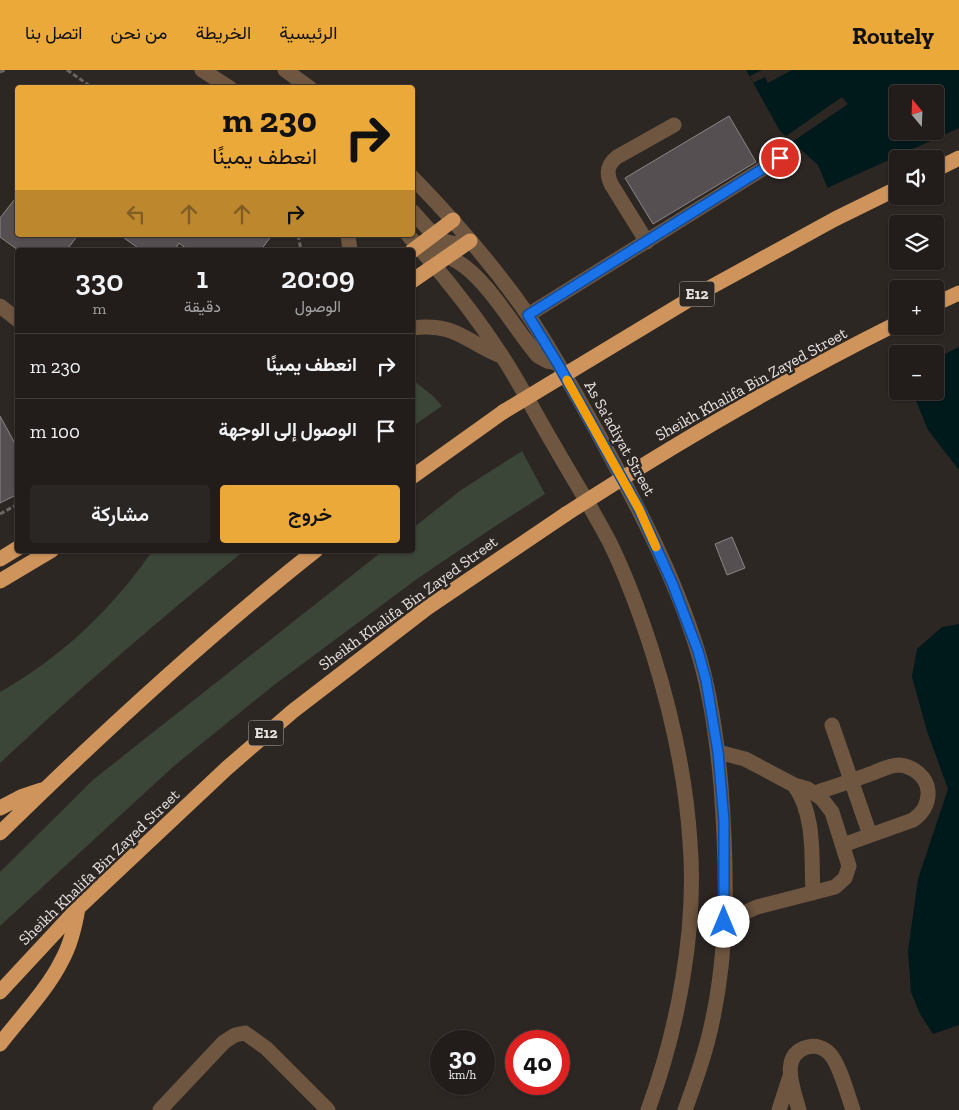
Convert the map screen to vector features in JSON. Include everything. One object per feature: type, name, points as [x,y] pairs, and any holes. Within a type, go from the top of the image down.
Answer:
[{"type":"highway","points":[[944,166],[959,158]]},
{"type":"highway","name":"E12","points":[[415,475],[503,412],[700,293],[826,224],[889,192]]},
{"type":"highway","points":[[415,249],[453,220]]},
{"type":"highway","points":[[415,279],[470,241]]},
{"type":"highway","points":[[944,300],[959,293]]},
{"type":"highway","name":"Sheikh Khalifa Bin Zayed Street","points":[[0,992],[78,908],[227,768],[293,711],[427,608],[566,514],[714,422],[790,379],[889,328]]},
{"type":"highway","points":[[0,559],[15,550]]},
{"type":"highway","points":[[0,581],[47,553]]},
{"type":"highway","points":[[0,833],[133,706],[203,643],[312,553]]},
{"type":"highway","points":[[0,808],[23,796],[45,789]]},
{"type":"highway","points":[[0,1044],[52,977],[62,961],[72,935],[78,908]]},
{"type":"street","points":[[202,70],[225,85]]},
{"type":"street","points":[[285,70],[306,85]]},
{"type":"street","points":[[647,242],[611,184],[608,177],[608,169],[611,162],[617,157],[674,125]]},
{"type":"street","points":[[528,315],[780,158]]},
{"type":"street","name":"As Sa'adiyat Street","points":[[415,180],[453,220],[501,278],[528,315],[558,364],[639,509],[673,585],[702,666],[718,752],[724,821],[724,922],[722,957],[712,1026],[685,1110]]},
{"type":"street","points":[[415,214],[434,234],[446,243],[454,245],[470,241]]},
{"type":"street","points":[[415,249],[448,256],[466,267],[481,283],[538,356],[558,364]]},
{"type":"street","points":[[415,249],[434,266],[461,298],[502,357],[609,542],[634,601],[658,670],[683,774],[691,844],[691,879],[686,949],[675,1018],[655,1092],[648,1110]]},
{"type":"street","points":[[0,306],[15,318]]},
{"type":"street","points":[[415,328],[435,327],[448,329],[461,334],[486,350],[502,357]]},
{"type":"street","points":[[832,725],[870,835]]},
{"type":"street","points":[[718,752],[745,759],[794,785],[808,789],[822,798],[832,812],[849,866],[845,878],[835,886],[757,907],[724,922]]},
{"type":"street","points":[[815,793],[893,766],[901,765],[916,771],[926,783],[928,800],[920,815],[913,820],[843,845]]},
{"type":"street","points":[[794,785],[804,800],[809,817],[813,893]]},
{"type":"street","points":[[160,1110],[224,1042],[235,1035],[245,1032],[266,1048],[328,1110]]},
{"type":"street","points":[[800,1110],[789,1067],[792,1058],[798,1052],[814,1046],[823,1048],[835,1061],[853,1110]]},
{"type":"street","points":[[779,1110],[790,1076]]},
{"type":"path","points":[[0,72],[6,70]]},
{"type":"path","points":[[67,70],[89,85]]},
{"type":"path","points":[[0,514],[15,506]]},
{"type":"green space","points":[[415,382],[433,396],[442,406],[415,425]]},
{"type":"green space","points":[[522,451],[545,494],[417,579],[274,685],[174,766],[0,926],[0,872],[94,779],[380,553],[415,553],[415,526],[461,490]]},
{"type":"green space","points":[[151,553],[241,553],[121,654],[0,763],[0,692],[44,663],[85,630],[121,592]]},
{"type":"water","points":[[746,70],[959,70],[959,470],[928,430],[916,400],[944,400],[944,345],[892,345],[818,165],[780,131]]},
{"type":"water","points":[[959,624],[959,1025],[933,1034],[920,1014],[911,992],[908,951],[918,879],[948,789],[927,731],[912,677],[917,649],[942,627]]},
{"type":"pier","points":[[762,70],[792,70],[768,83],[765,77],[753,83],[750,76]]},
{"type":"pier","points":[[842,97],[848,104],[792,142],[786,136]]},
{"type":"pier","points":[[959,128],[959,347],[944,354],[944,345],[890,345],[825,189],[889,160],[889,205],[944,205],[944,150],[911,150],[933,140],[944,140],[944,135]]},
{"type":"building","points":[[729,116],[756,162],[653,224],[625,178]]},
{"type":"building","points":[[15,199],[15,237],[76,237],[69,247],[71,248],[15,248],[0,237],[0,218]]},
{"type":"building","points":[[123,237],[271,237],[262,248],[185,248],[179,243],[176,248],[138,248]]},
{"type":"building","points":[[0,416],[15,444],[15,496],[0,503]]},
{"type":"building","points":[[732,537],[745,568],[727,575],[715,544]]},
{"type":"slow traffic","points":[[567,380],[639,509],[656,547]]},
{"type":"route","points":[[724,922],[724,821],[718,752],[706,680],[698,651],[673,585],[639,509],[558,364],[528,315],[780,158]]}]
